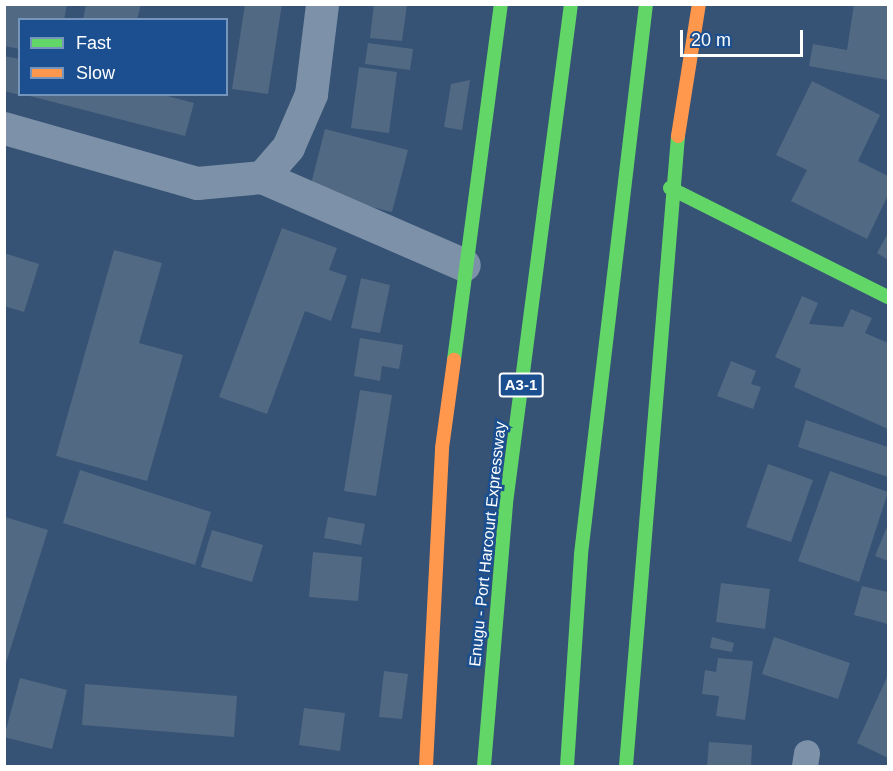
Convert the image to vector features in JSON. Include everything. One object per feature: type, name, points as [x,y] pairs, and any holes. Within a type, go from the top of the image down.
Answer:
[{"type":"main road","points":[[426,766],[442,448],[464,265],[501,4]]},
{"type":"main road","name":"Enugu - Port Harcourt Expressway","points":[[484,766],[506,503],[571,4]]},
{"type":"main road","points":[[567,766],[584,530],[618,208],[646,4]]},
{"type":"main road","points":[[626,766],[670,188],[699,4]]},
{"type":"main road","points":[[670,188],[888,297]]},
{"type":"street","points":[[262,177],[288,147],[311,94],[322,4]]},
{"type":"street","points":[[4,128],[197,183],[262,177],[464,265]]},
{"type":"building","points":[[4,4],[67,4],[64,18],[18,18],[18,49],[4,46]]},
{"type":"building","points":[[86,4],[141,4],[138,18],[83,18]]},
{"type":"building","points":[[245,4],[282,4],[268,94],[232,89]]},
{"type":"building","points":[[374,4],[407,4],[402,41],[370,38]]},
{"type":"building","points":[[854,4],[888,4],[888,80],[809,66],[813,44],[847,50]]},
{"type":"building","points":[[368,43],[413,49],[410,70],[365,64]]},
{"type":"building","points":[[4,56],[18,59],[18,94],[4,91]]},
{"type":"building","points":[[359,67],[397,72],[389,133],[351,128]]},
{"type":"building","points":[[470,80],[462,130],[444,127],[451,84]]},
{"type":"building","points":[[812,81],[880,115],[858,161],[888,176],[888,195],[867,239],[791,201],[807,170],[776,155]]},
{"type":"building","points":[[30,96],[168,96],[194,103],[185,136]]},
{"type":"building","points":[[325,129],[408,150],[392,212],[309,192]]},
{"type":"building","points":[[282,228],[337,248],[329,270],[347,276],[331,321],[305,311],[267,414],[219,397]]},
{"type":"building","points":[[888,233],[888,260],[877,253]]},
{"type":"building","points":[[114,250],[162,263],[139,343],[183,355],[147,481],[56,456]]},
{"type":"building","points":[[4,253],[39,264],[24,312],[4,306]]},
{"type":"building","points":[[361,278],[390,285],[380,333],[351,328]]},
{"type":"building","points":[[802,296],[818,303],[809,324],[843,327],[851,309],[872,318],[865,333],[888,343],[888,429],[794,387],[801,369],[775,357]]},
{"type":"building","points":[[360,338],[403,345],[399,369],[382,366],[380,381],[354,376]]},
{"type":"building","points":[[731,361],[756,371],[751,384],[761,387],[753,409],[717,396]]},
{"type":"building","points":[[360,390],[392,395],[376,496],[344,491]]},
{"type":"building","points":[[806,420],[888,447],[888,477],[798,447]]},
{"type":"building","points":[[768,464],[813,480],[791,542],[746,527]]},
{"type":"building","points":[[80,470],[211,512],[195,565],[63,523]]},
{"type":"building","points":[[830,471],[888,492],[859,582],[798,561]]},
{"type":"building","points":[[5,517],[48,530],[5,666],[4,520]]},
{"type":"building","points":[[328,517],[365,524],[361,545],[324,538]]},
{"type":"building","points":[[888,524],[888,561],[875,556]]},
{"type":"building","points":[[212,530],[263,545],[252,582],[201,567]]},
{"type":"building","points":[[313,552],[362,557],[358,601],[309,597]]},
{"type":"building","points":[[721,583],[770,589],[765,629],[716,622]]},
{"type":"building","points":[[862,586],[888,592],[888,624],[854,615]]},
{"type":"building","points":[[712,637],[734,643],[732,652],[710,648]]},
{"type":"building","points":[[774,637],[850,663],[838,699],[762,674]]},
{"type":"building","points":[[718,658],[753,661],[745,720],[716,716],[719,696],[702,694],[705,670],[716,672]]},
{"type":"building","points":[[384,671],[408,674],[402,719],[379,717]]},
{"type":"building","points":[[20,678],[67,690],[52,749],[4,737]]},
{"type":"building","points":[[888,678],[888,758],[857,743]]},
{"type":"building","points":[[85,684],[237,696],[234,737],[82,725]]},
{"type":"building","points":[[304,708],[345,713],[340,751],[299,745]]},
{"type":"building","points":[[709,742],[752,745],[751,766],[707,766]]},
{"type":"traffic: fast","points":[[454,360],[501,4]]},
{"type":"traffic: fast","points":[[484,766],[506,503],[571,4]]},
{"type":"traffic: fast","points":[[567,766],[581,554],[646,4]]},
{"type":"traffic: fast","points":[[626,766],[678,136]]},
{"type":"traffic: fast","points":[[670,188],[888,297]]},
{"type":"traffic: slow","points":[[678,136],[699,4]]},
{"type":"traffic: slow","points":[[426,766],[442,448],[454,360]]}]
